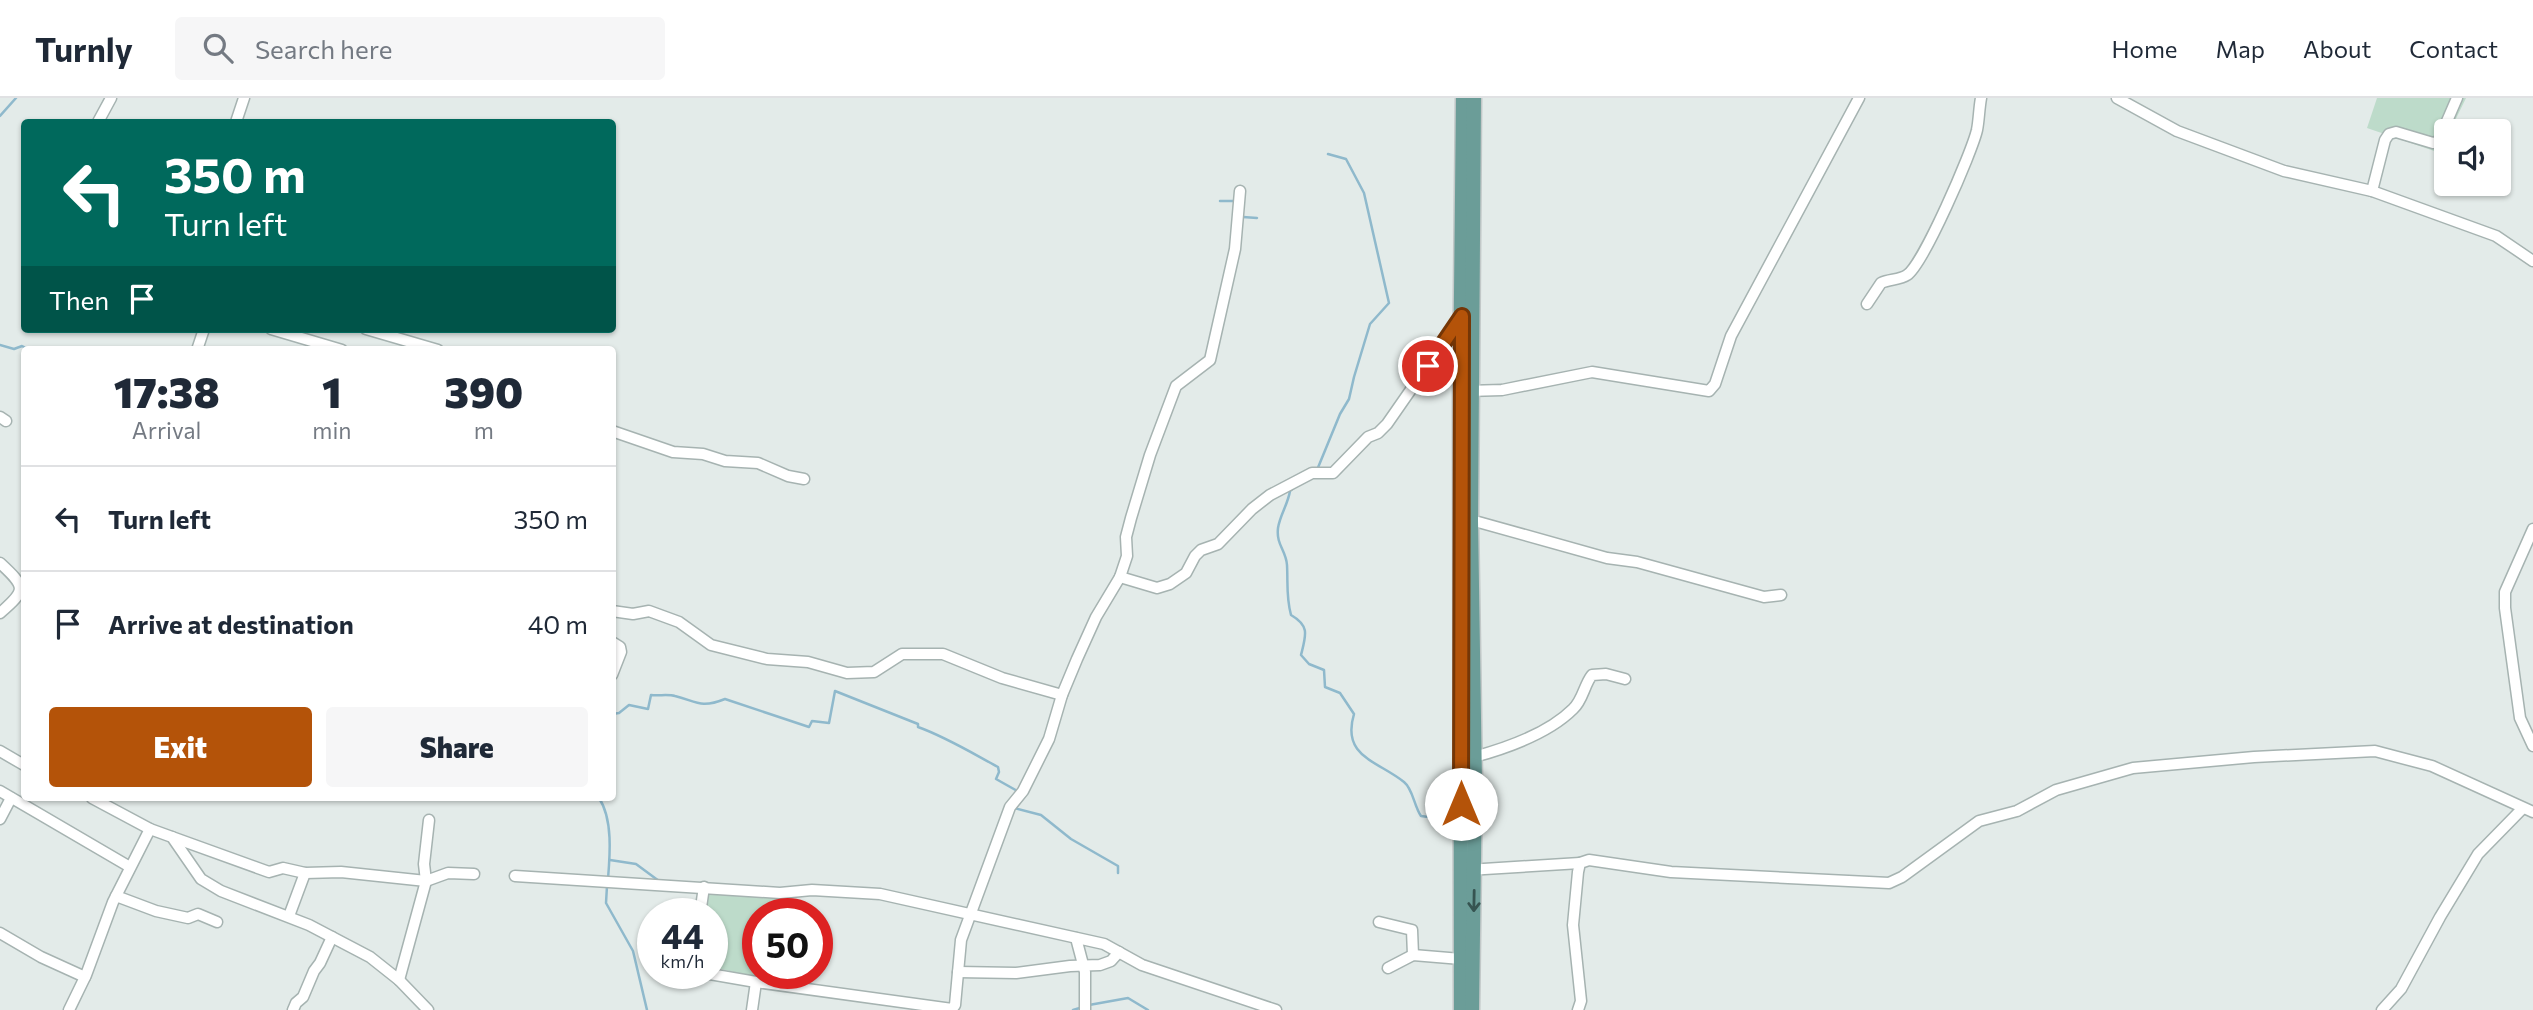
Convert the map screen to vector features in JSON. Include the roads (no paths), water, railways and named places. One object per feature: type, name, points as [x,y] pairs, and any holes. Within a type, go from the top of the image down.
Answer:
[{"type":"main road","points":[[1461,1010],[1461,959],[1474,757],[1471,520],[1462,316],[1463,98]]},
{"type":"main road","points":[[1472,1010],[1468,870],[1466,391],[1474,98]]},
{"type":"street","points":[[100,119],[111,98]]},
{"type":"street","points":[[237,119],[244,98]]},
{"type":"street","points":[[1466,391],[1502,390],[1592,372],[1709,391],[1715,384],[1731,336],[1859,98]]},
{"type":"street","points":[[1867,304],[1881,283],[1906,276],[1920,258],[1954,191],[1972,146],[1978,127],[1981,98]]},
{"type":"street","points":[[2117,98],[2177,131],[2284,171],[2372,191],[2496,236],[2533,261]]},
{"type":"street","points":[[2372,191],[2385,140],[2389,134],[2396,132],[2438,142],[2457,98]]},
{"type":"street","points":[[807,989],[952,1009],[957,998],[959,947],[970,914],[1010,807],[1023,791],[1049,740],[1062,695],[1096,617],[1120,577],[1127,556],[1126,537],[1131,518],[1150,455],[1176,386],[1210,360],[1235,249],[1240,191]]},
{"type":"street","points":[[1120,577],[1157,588],[1170,584],[1186,573],[1201,550],[1218,544],[1251,509],[1270,495],[1315,473],[1333,473],[1368,437],[1378,433],[1462,316]]},
{"type":"street","points":[[285,333],[328,346]]},
{"type":"street","points":[[380,333],[424,346]]},
{"type":"street","points":[[616,432],[673,452],[703,454],[725,461],[758,463],[788,476],[804,479]]},
{"type":"street","points":[[1471,520],[1607,558],[1637,562],[1764,597],[1781,595]]},
{"type":"street","points":[[2533,529],[2505,592],[2520,718],[2533,746]]},
{"type":"street","points":[[0,563],[18,580],[20,590],[18,598],[0,614]]},
{"type":"street","points":[[616,612],[633,614],[649,611],[679,622],[710,645],[767,659],[808,662],[847,673],[874,672],[902,653],[943,654],[1002,678],[1062,695]]},
{"type":"street","points":[[616,644],[621,652],[616,665]]},
{"type":"street","points":[[1474,757],[1501,750],[1534,736],[1574,708],[1592,675],[1606,674],[1625,679]]},
{"type":"street","points":[[0,751],[21,763]]},
{"type":"street","points":[[1468,870],[1580,863],[1589,860],[1671,872],[1889,883],[1902,877],[1979,821],[2017,811],[2056,790],[2133,768],[2254,757],[2375,751],[2432,766],[2528,811],[2478,854],[2440,916],[2401,989],[2382,1010]]},
{"type":"street","points":[[0,791],[130,867]]},
{"type":"street","points":[[0,819],[11,798]]},
{"type":"street","points":[[98,801],[150,829],[269,872],[283,868],[305,873],[341,872],[426,881],[448,873],[474,874]]},
{"type":"street","points":[[399,979],[426,881],[424,864],[429,820]]},
{"type":"street","points":[[69,1010],[85,977],[116,896],[150,829]]},
{"type":"street","points":[[172,837],[201,878],[221,891],[289,916],[370,957],[399,979],[428,1010]]},
{"type":"street","points":[[1578,1010],[1581,1001],[1573,925],[1580,863]]},
{"type":"street","points":[[289,916],[305,873]]},
{"type":"street","points":[[515,876],[780,893],[812,890],[880,894],[1104,944],[1162,972],[1276,1010]]},
{"type":"street","points":[[702,898],[704,887]]},
{"type":"street","points":[[116,896],[156,911],[188,918],[198,914],[217,922]]},
{"type":"street","points":[[1379,922],[1412,930],[1413,955]]},
{"type":"street","points":[[0,933],[41,957],[85,977]]},
{"type":"street","points":[[293,1010],[303,997],[332,937]]},
{"type":"street","points":[[1076,938],[1085,972],[1085,1004]]},
{"type":"street","points":[[958,972],[1016,973],[1100,965],[1111,961],[1119,952]]},
{"type":"street","points":[[1388,968],[1413,955],[1461,959]]},
{"type":"street","points":[[752,1010],[755,989]]},
{"type":"waterway","points":[[0,116],[16,98]]},
{"type":"waterway","points":[[1317,470],[1349,399],[1370,324],[1389,303],[1364,193],[1346,159],[1328,154]]},
{"type":"waterway","points":[[1220,201],[1237,201]]},
{"type":"waterway","points":[[1243,217],[1257,218]]},
{"type":"waterway","points":[[0,345],[14,349],[21,346]]},
{"type":"waterway","points":[[1296,486],[1290,491],[1278,534],[1287,565],[1291,615],[1301,623],[1305,632],[1301,655],[1309,664],[1324,670],[1325,687],[1340,693],[1354,714],[1351,728],[1357,749],[1407,785],[1421,816],[1450,820]]},
{"type":"waterway","points":[[616,713],[629,705],[648,709],[651,695],[669,695],[704,704],[725,699],[809,727],[812,721],[829,723],[835,691],[918,724],[918,727],[969,751],[998,767],[996,779],[1019,792]]},
{"type":"waterway","points":[[600,801],[609,827],[608,879]]},
{"type":"waterway","points":[[1014,808],[1041,815],[1071,839],[1118,866],[1118,873]]},
{"type":"waterway","points":[[610,860],[636,864],[659,881]]},
{"type":"waterway","points":[[607,886],[606,903],[633,951],[647,1010]]},
{"type":"waterway","points":[[1089,1005],[1128,998],[1148,1010]]},
{"type":"waterway","points":[[1073,1010],[1083,1007]]}]
